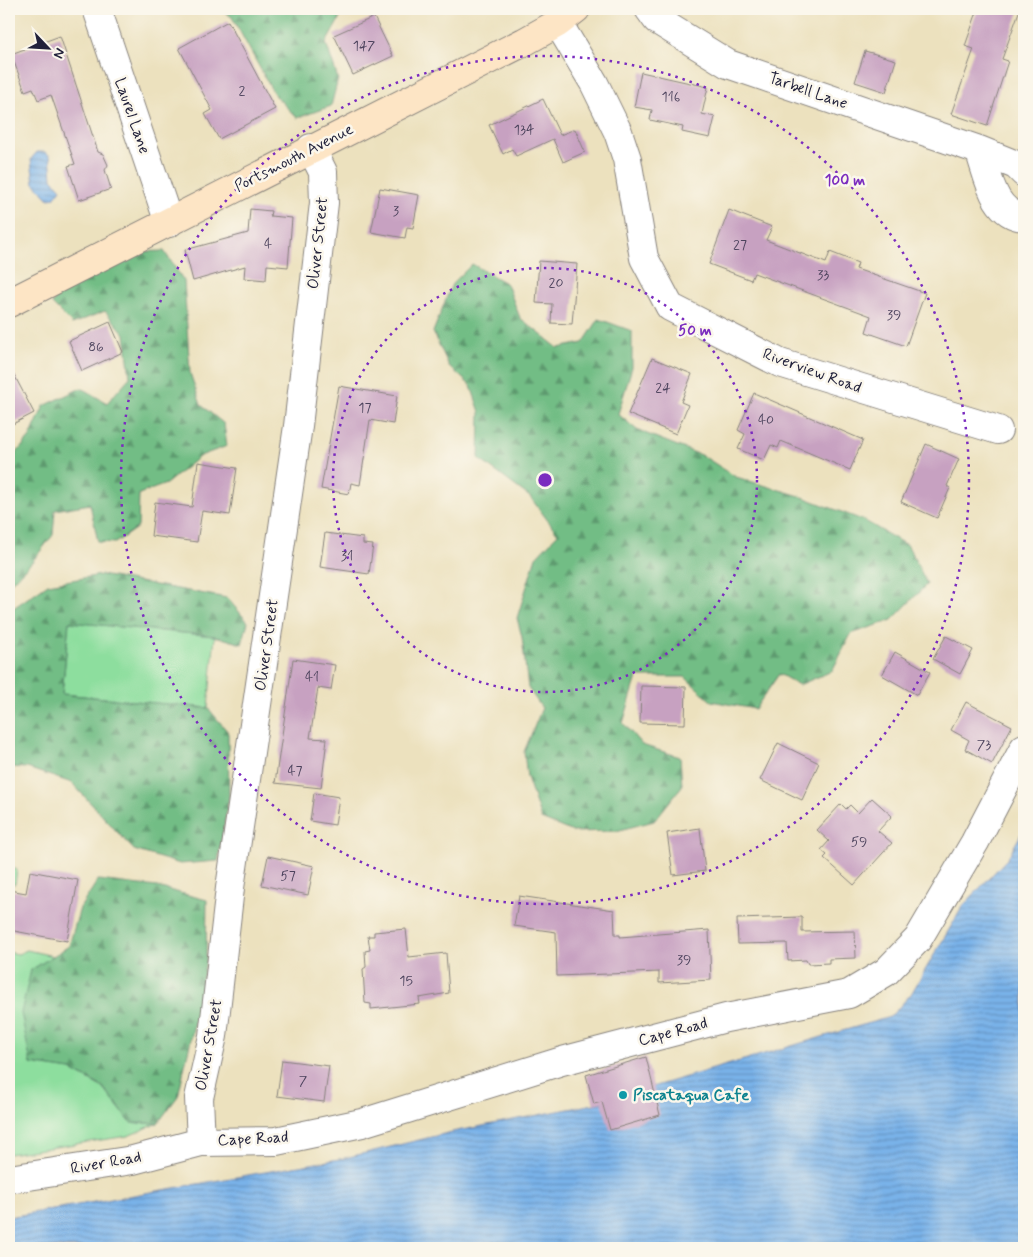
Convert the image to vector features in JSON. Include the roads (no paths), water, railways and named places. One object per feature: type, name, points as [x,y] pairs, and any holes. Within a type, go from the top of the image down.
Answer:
[{"type":"main road","name":"Portsmouth Avenue","points":[[9,303],[169,223],[567,16]]},
{"type":"street","name":"Laurel Lane","points":[[97,9],[169,223]]},
{"type":"street","name":"Tarbell Lane","points":[[649,9],[657,20],[728,64],[979,150],[1016,165],[1024,173]]},
{"type":"street","name":"Riverview Road","points":[[567,16],[594,83],[618,132],[627,159],[644,258],[670,307],[780,363],[998,430]]},
{"type":"street","name":"Oliver Street","points":[[201,1142],[199,1098],[213,1036],[230,888],[256,722],[298,426],[324,203],[323,172],[311,148]]},
{"type":"street","points":[[979,150],[997,202],[1014,216],[1024,217]]},
{"type":"street","name":"Cape Road","points":[[201,1142],[276,1141],[362,1124],[562,1061],[726,1018],[849,994],[886,972],[918,939],[975,842],[1024,748]]},
{"type":"street","name":"River Road","points":[[9,1178],[133,1160],[201,1142]]},
{"type":"water","points":[[37,152],[45,152],[50,156],[52,179],[61,189],[54,198],[49,199],[34,183],[31,159]]},
{"type":"water","points":[[1024,829],[1024,1248],[9,1248],[9,1217],[345,1158],[452,1132],[594,1104],[890,1017],[911,994],[963,906],[1007,859]]},
{"type":"place","name":"Piscataqua Cafe","points":[[623,1095]]}]
